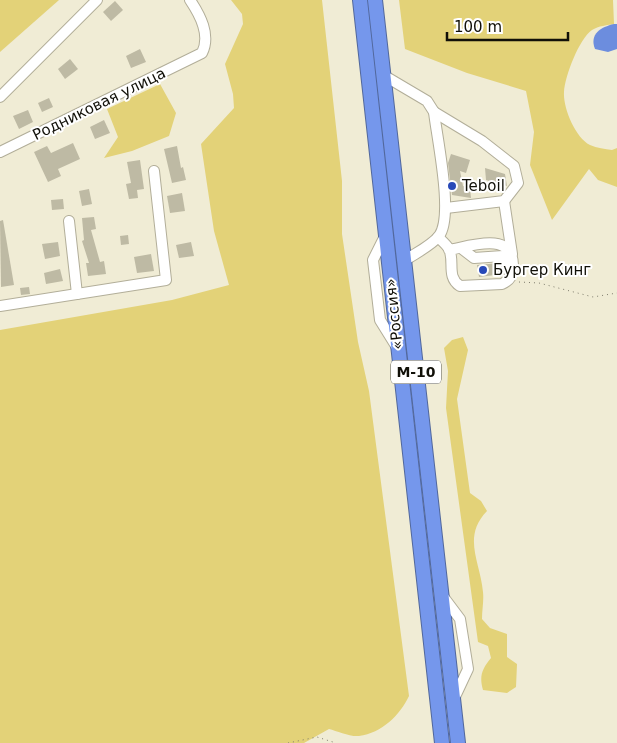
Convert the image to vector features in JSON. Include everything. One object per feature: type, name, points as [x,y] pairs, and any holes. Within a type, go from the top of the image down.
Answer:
[{"type":"highway","name":"«Россия»","points":[[360,0],[442,743]]},
{"type":"highway","name":"«Россия»","points":[[375,0],[458,743]]},
{"type":"street","points":[[0,97],[97,0]]},
{"type":"street","name":"Родниковая улица","points":[[0,152],[198,56],[205,48],[205,34],[190,0]]},
{"type":"street","points":[[383,75],[428,101],[434,112],[446,208],[443,228],[438,237],[404,261]]},
{"type":"street","points":[[434,112],[482,141],[514,166],[518,183],[504,201],[446,208]]},
{"type":"street","points":[[0,306],[166,280],[154,171]]},
{"type":"street","points":[[438,237],[449,250],[451,275],[455,283],[466,287],[502,284],[509,281],[512,275],[512,255],[504,201]]},
{"type":"street","points":[[69,221],[77,294]]},
{"type":"street","points":[[449,250],[490,243],[507,248],[512,255]]},
{"type":"street","points":[[455,283],[497,280],[507,274],[507,260],[503,256],[474,258],[461,248]]},
{"type":"path","points":[[509,281],[539,283],[593,297],[617,294]]},
{"type":"path","points":[[288,743],[317,737],[336,743]]},
{"type":"shaded area","points":[[0,0],[59,0],[0,52]]},
{"type":"shaded area","points":[[231,0],[322,0],[342,181],[342,234],[358,342],[369,391],[409,696],[401,710],[383,727],[375,731],[355,736],[329,729],[304,743],[0,743],[0,330],[172,300],[229,285],[214,231],[201,144],[234,108],[233,94],[225,64],[243,24],[242,14]]},
{"type":"shaded area","points":[[399,0],[613,0],[614,24],[592,30],[582,41],[567,77],[564,99],[571,122],[579,136],[590,145],[612,150],[617,148],[617,187],[598,180],[589,169],[552,220],[530,165],[534,132],[526,91],[467,73],[405,49]]},
{"type":"shaded area","points":[[160,84],[176,113],[169,136],[132,151],[104,158],[118,137],[107,109]]},
{"type":"shaded area","points":[[463,337],[468,350],[457,399],[470,493],[481,501],[487,511],[475,530],[474,540],[474,550],[483,592],[482,619],[490,628],[507,634],[507,657],[517,664],[516,687],[507,693],[483,690],[481,681],[485,666],[491,658],[488,646],[478,642],[446,408],[448,371],[444,348],[452,340]]},
{"type":"water","points":[[617,24],[617,49],[608,52],[595,49],[594,39],[597,32]]},
{"type":"building","points":[[115,1],[123,10],[111,21],[103,12]]},
{"type":"building","points":[[140,49],[146,62],[131,68],[126,56]]},
{"type":"building","points":[[70,59],[78,69],[65,79],[58,69]]},
{"type":"building","points":[[49,98],[53,107],[42,112],[38,103]]},
{"type":"building","points":[[28,110],[33,122],[19,129],[13,116]]},
{"type":"building","points":[[104,120],[110,133],[95,139],[90,127]]},
{"type":"building","points":[[73,143],[80,159],[58,169],[61,176],[48,182],[34,152],[47,146],[51,153]]},
{"type":"building","points":[[177,146],[181,168],[183,167],[186,180],[172,183],[164,149]]},
{"type":"building","points":[[451,154],[470,160],[466,173],[460,171],[463,186],[470,188],[471,198],[452,195],[448,163]]},
{"type":"building","points":[[140,160],[144,189],[137,190],[138,198],[129,199],[126,184],[131,183],[127,162]]},
{"type":"building","points":[[485,168],[505,174],[507,186],[486,180]]},
{"type":"building","points":[[89,189],[92,204],[82,206],[79,191]]},
{"type":"building","points":[[182,193],[185,211],[170,213],[167,196]]},
{"type":"building","points":[[63,199],[64,209],[52,210],[51,200]]},
{"type":"building","points":[[94,217],[96,229],[91,230],[100,262],[104,261],[106,274],[88,276],[86,263],[89,263],[82,241],[84,240],[82,218]]},
{"type":"building","points":[[3,220],[14,285],[1,287],[0,221]]},
{"type":"building","points":[[128,235],[129,244],[121,245],[120,236]]},
{"type":"building","points":[[58,242],[60,256],[45,259],[42,244]]},
{"type":"building","points":[[191,242],[194,256],[179,258],[176,245]]},
{"type":"building","points":[[151,254],[154,271],[137,273],[134,257]]},
{"type":"building","points":[[500,263],[503,274],[479,277],[477,265]]},
{"type":"building","points":[[60,269],[63,281],[46,284],[44,273]]},
{"type":"building","points":[[29,287],[30,294],[21,295],[20,288]]},
{"type":"place","name":"Teboil","points":[[452,186]]},
{"type":"place","name":"Бургер Кинг","points":[[483,270]]}]
